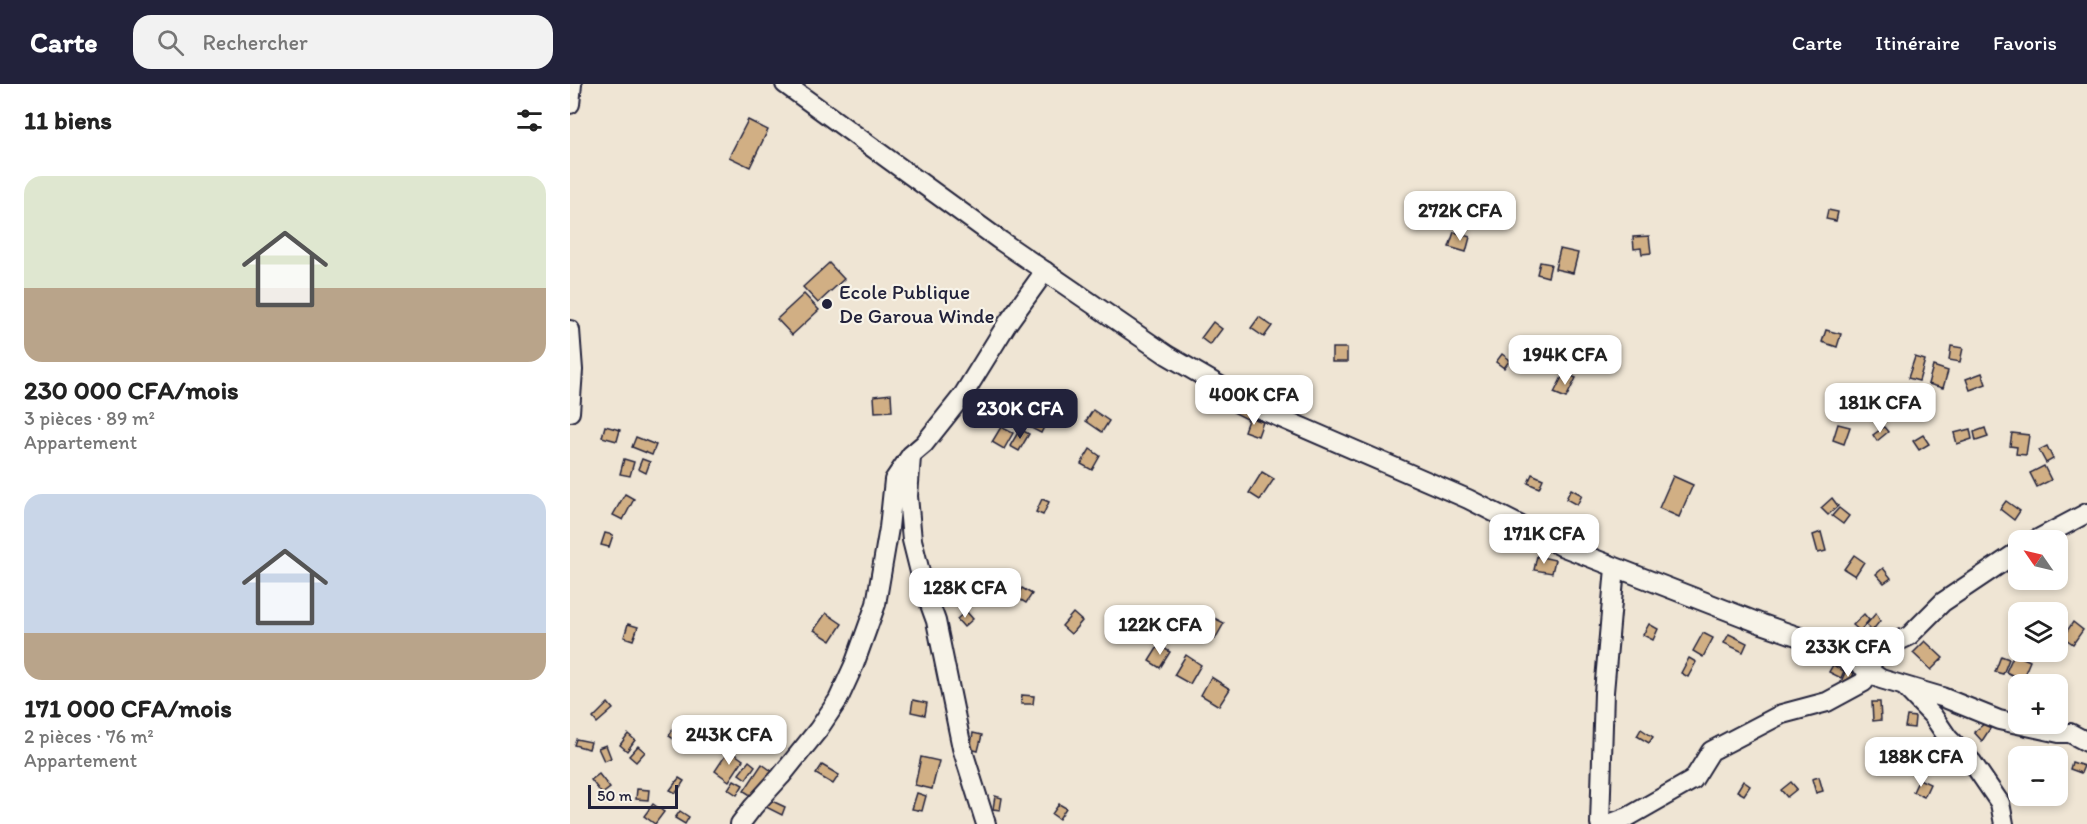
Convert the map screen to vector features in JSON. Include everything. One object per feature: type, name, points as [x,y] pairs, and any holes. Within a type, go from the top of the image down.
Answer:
[{"type":"street","points":[[570,104],[572,84]]},
{"type":"street","points":[[785,84],[1045,271],[1167,355],[1260,409],[1438,485],[1561,546],[1843,652],[1881,679],[1942,697],[1999,720],[2059,734],[2070,733],[2087,742]]},
{"type":"street","points":[[740,824],[818,730],[838,700],[854,665],[876,603],[889,528],[894,480],[911,455],[924,444],[963,395],[1007,324],[1045,271]]},
{"type":"street","points":[[570,330],[573,369],[570,412]]},
{"type":"street","points":[[911,455],[908,496],[912,540],[924,588],[936,621],[962,748],[986,824]]},
{"type":"street","points":[[2055,530],[2087,513]]},
{"type":"street","points":[[1843,652],[1877,651],[1909,636],[1943,602],[2008,558]]},
{"type":"street","points":[[1600,824],[1604,692],[1615,568]]},
{"type":"street","points":[[1609,824],[1628,817],[1693,780],[1711,752],[1782,714],[1827,702],[1864,682],[1877,651]]},
{"type":"street","points":[[1905,686],[1933,716],[1947,738],[1972,762],[2000,802],[2011,824]]},
{"type":"street","points":[[2000,802],[2004,824]]},
{"type":"building","points":[[748,120],[768,130],[750,167],[729,157]]},
{"type":"building","points":[[1828,210],[1838,212],[1836,221],[1826,219]]},
{"type":"building","points":[[1454,232],[1470,237],[1466,252],[1449,247]]},
{"type":"building","points":[[1649,236],[1651,253],[1642,254],[1641,248],[1634,249],[1633,237]]},
{"type":"building","points":[[1560,249],[1578,253],[1573,273],[1555,269]]},
{"type":"building","points":[[1540,262],[1551,264],[1548,277],[1537,274]]},
{"type":"building","points":[[829,263],[844,279],[818,303],[803,287]]},
{"type":"building","points":[[804,294],[819,310],[792,335],[777,319]]},
{"type":"building","points":[[1259,317],[1272,326],[1264,337],[1251,328]]},
{"type":"building","points":[[1213,322],[1222,329],[1210,345],[1201,338]]},
{"type":"building","points":[[1826,330],[1841,334],[1837,347],[1822,342]]},
{"type":"building","points":[[1951,346],[1963,348],[1960,362],[1949,360]]},
{"type":"building","points":[[1332,348],[1347,348],[1347,362],[1332,362]]},
{"type":"building","points":[[1502,354],[1510,360],[1504,368],[1496,362]]},
{"type":"building","points":[[1915,357],[1925,360],[1919,381],[1908,378]]},
{"type":"building","points":[[1933,366],[1948,371],[1943,388],[1928,384]]},
{"type":"building","points":[[1564,373],[1576,378],[1566,398],[1554,393]]},
{"type":"building","points":[[1982,373],[1986,384],[1970,390],[1966,379]]},
{"type":"building","points":[[891,394],[892,411],[875,412],[874,396]]},
{"type":"building","points":[[1236,405],[1250,412],[1247,419],[1233,412]]},
{"type":"building","points":[[1093,410],[1109,421],[1102,432],[1086,421]]},
{"type":"building","points":[[1249,417],[1263,422],[1258,436],[1244,431]]},
{"type":"building","points":[[1035,420],[1045,425],[1041,433],[1031,428]]},
{"type":"building","points":[[1838,424],[1850,427],[1844,444],[1833,440]]},
{"type":"building","points":[[605,426],[620,430],[617,441],[602,437]]},
{"type":"building","points":[[1001,427],[1013,433],[1004,449],[992,442]]},
{"type":"building","points":[[1884,427],[1888,432],[1877,441],[1873,435]]},
{"type":"building","points":[[1985,428],[1988,437],[1976,441],[1974,432]]},
{"type":"building","points":[[1020,429],[1029,434],[1019,451],[1010,446]]},
{"type":"building","points":[[1970,429],[1972,439],[1957,444],[1954,433]]},
{"type":"building","points":[[2012,433],[2029,435],[2026,455],[2016,454],[2017,447],[2010,446]]},
{"type":"building","points":[[1923,435],[1929,444],[1919,450],[1913,441]]},
{"type":"building","points":[[636,437],[656,445],[652,455],[632,447]]},
{"type":"building","points":[[2047,446],[2053,459],[2046,463],[2039,450]]},
{"type":"building","points":[[1090,449],[1100,456],[1092,470],[1081,464]]},
{"type":"building","points":[[624,459],[634,462],[630,476],[620,474]]},
{"type":"building","points":[[642,459],[650,462],[646,473],[638,469]]},
{"type":"building","points":[[2044,466],[2051,480],[2037,487],[2030,473]]},
{"type":"building","points":[[1262,472],[1274,479],[1260,500],[1249,493]]},
{"type":"building","points":[[1532,474],[1543,479],[1539,488],[1528,483]]},
{"type":"building","points":[[1673,476],[1693,485],[1679,517],[1659,508]]},
{"type":"building","points":[[1571,489],[1582,495],[1577,505],[1566,499]]},
{"type":"building","points":[[625,494],[634,499],[623,520],[613,515]]},
{"type":"building","points":[[1832,498],[1838,506],[1828,515],[1821,508]]},
{"type":"building","points":[[1042,499],[1049,502],[1043,515],[1036,512]]},
{"type":"building","points":[[2006,501],[2020,511],[2014,520],[2000,509]]},
{"type":"building","points":[[1839,508],[1849,516],[1843,524],[1832,516]]},
{"type":"building","points":[[1821,532],[1826,551],[1818,553],[1813,535]]},
{"type":"building","points":[[605,533],[613,535],[609,547],[601,545]]},
{"type":"building","points":[[1854,555],[1864,562],[1855,576],[1844,569]]},
{"type":"building","points":[[1537,556],[1555,560],[1552,573],[1534,570]]},
{"type":"building","points":[[1883,568],[1891,578],[1884,583],[1876,574]]},
{"type":"building","points":[[1022,588],[1032,594],[1026,603],[1016,597]]},
{"type":"building","points":[[966,611],[973,619],[964,627],[957,619]]},
{"type":"building","points":[[826,613],[842,624],[831,641],[814,630]]},
{"type":"building","points":[[1073,613],[1082,621],[1071,634],[1062,626]]},
{"type":"building","points":[[1876,613],[1880,621],[1872,631],[1866,625]]},
{"type":"building","points":[[1864,614],[1869,620],[1860,631],[1853,625]]},
{"type":"building","points":[[1214,618],[1224,623],[1215,639],[1205,634]]},
{"type":"building","points":[[2073,622],[2083,630],[2073,644],[2068,640],[2068,630]]},
{"type":"building","points":[[628,624],[638,627],[633,640],[624,637]]},
{"type":"building","points":[[1649,624],[1658,629],[1653,640],[1643,635]]},
{"type":"building","points":[[1703,633],[1713,638],[1703,657],[1693,651]]},
{"type":"building","points":[[1729,634],[1747,643],[1743,652],[1724,643]]},
{"type":"building","points":[[1925,641],[1943,658],[1931,670],[1913,653]]},
{"type":"building","points":[[1159,645],[1170,652],[1160,668],[1149,661]]},
{"type":"building","points":[[1186,655],[1201,665],[1190,684],[1174,675]]},
{"type":"building","points":[[2001,656],[2008,659],[2003,674],[1995,672]]},
{"type":"building","points":[[1689,658],[1696,662],[1688,677],[1681,673]]},
{"type":"building","points":[[2010,662],[2030,662],[2025,674],[2006,672]]},
{"type":"building","points":[[1833,665],[1844,671],[1841,678],[1829,672]]},
{"type":"building","points":[[1846,670],[1854,673],[1849,685],[1841,682]]},
{"type":"building","points":[[1211,677],[1230,689],[1219,706],[1201,695]]},
{"type":"building","points":[[1022,695],[1034,696],[1033,704],[1021,704]]},
{"type":"building","points":[[913,700],[927,703],[925,715],[911,712]]},
{"type":"building","points":[[1872,702],[1880,702],[1881,720],[1873,721]]},
{"type":"building","points":[[608,703],[613,709],[597,723],[593,718]]},
{"type":"building","points":[[1907,716],[1915,717],[1914,728],[1905,727]]},
{"type":"building","points":[[1989,720],[1993,724],[1982,741],[1974,732]]},
{"type":"building","points":[[673,729],[685,736],[680,743],[669,736]]},
{"type":"building","points":[[1641,729],[1653,737],[1649,743],[1637,736]]},
{"type":"building","points":[[973,733],[982,735],[978,751],[970,749]]},
{"type":"building","points":[[628,734],[635,740],[627,751],[620,745]]},
{"type":"building","points":[[576,739],[591,742],[589,749],[574,745]]},
{"type":"building","points":[[606,745],[611,758],[604,761],[598,748]]},
{"type":"building","points":[[638,746],[645,752],[636,762],[629,756]]},
{"type":"building","points":[[729,750],[743,760],[729,781],[715,771]]},
{"type":"building","points":[[921,757],[939,761],[932,789],[915,785]]},
{"type":"building","points":[[1918,758],[1927,761],[1923,771],[1914,768]]},
{"type":"building","points":[[749,761],[755,766],[746,779],[739,774]]},
{"type":"building","points":[[2072,762],[2084,766],[2081,773],[2070,769]]},
{"type":"building","points":[[762,764],[773,772],[755,798],[744,791]]},
{"type":"building","points":[[822,765],[839,775],[833,784],[816,774]]},
{"type":"building","points":[[599,774],[610,788],[602,794],[591,780]]},
{"type":"building","points":[[1819,777],[1823,791],[1816,793],[1812,779]]},
{"type":"building","points":[[679,778],[684,781],[676,793],[670,790]]},
{"type":"building","points":[[1919,779],[1930,784],[1924,797],[1913,792]]},
{"type":"building","points":[[734,780],[743,785],[737,795],[728,789]]},
{"type":"building","points":[[1743,781],[1750,786],[1744,795],[1737,791]]},
{"type":"building","points":[[1791,782],[1797,789],[1787,797],[1781,790]]},
{"type":"building","points":[[637,789],[649,790],[648,800],[636,799]]},
{"type":"building","points":[[917,793],[926,796],[922,811],[912,809]]},
{"type":"building","points":[[995,796],[1002,798],[1000,810],[993,809]]},
{"type":"building","points":[[770,800],[785,807],[782,815],[766,807]]},
{"type":"building","points":[[653,804],[664,812],[655,824],[644,816]]},
{"type":"building","points":[[1059,804],[1066,808],[1059,819],[1052,814]]},
{"type":"building","points":[[680,811],[689,817],[685,824],[675,818]]},
{"type":"place","name":"Ecole Publique De Garoua Winde","points":[[827,304]]}]
